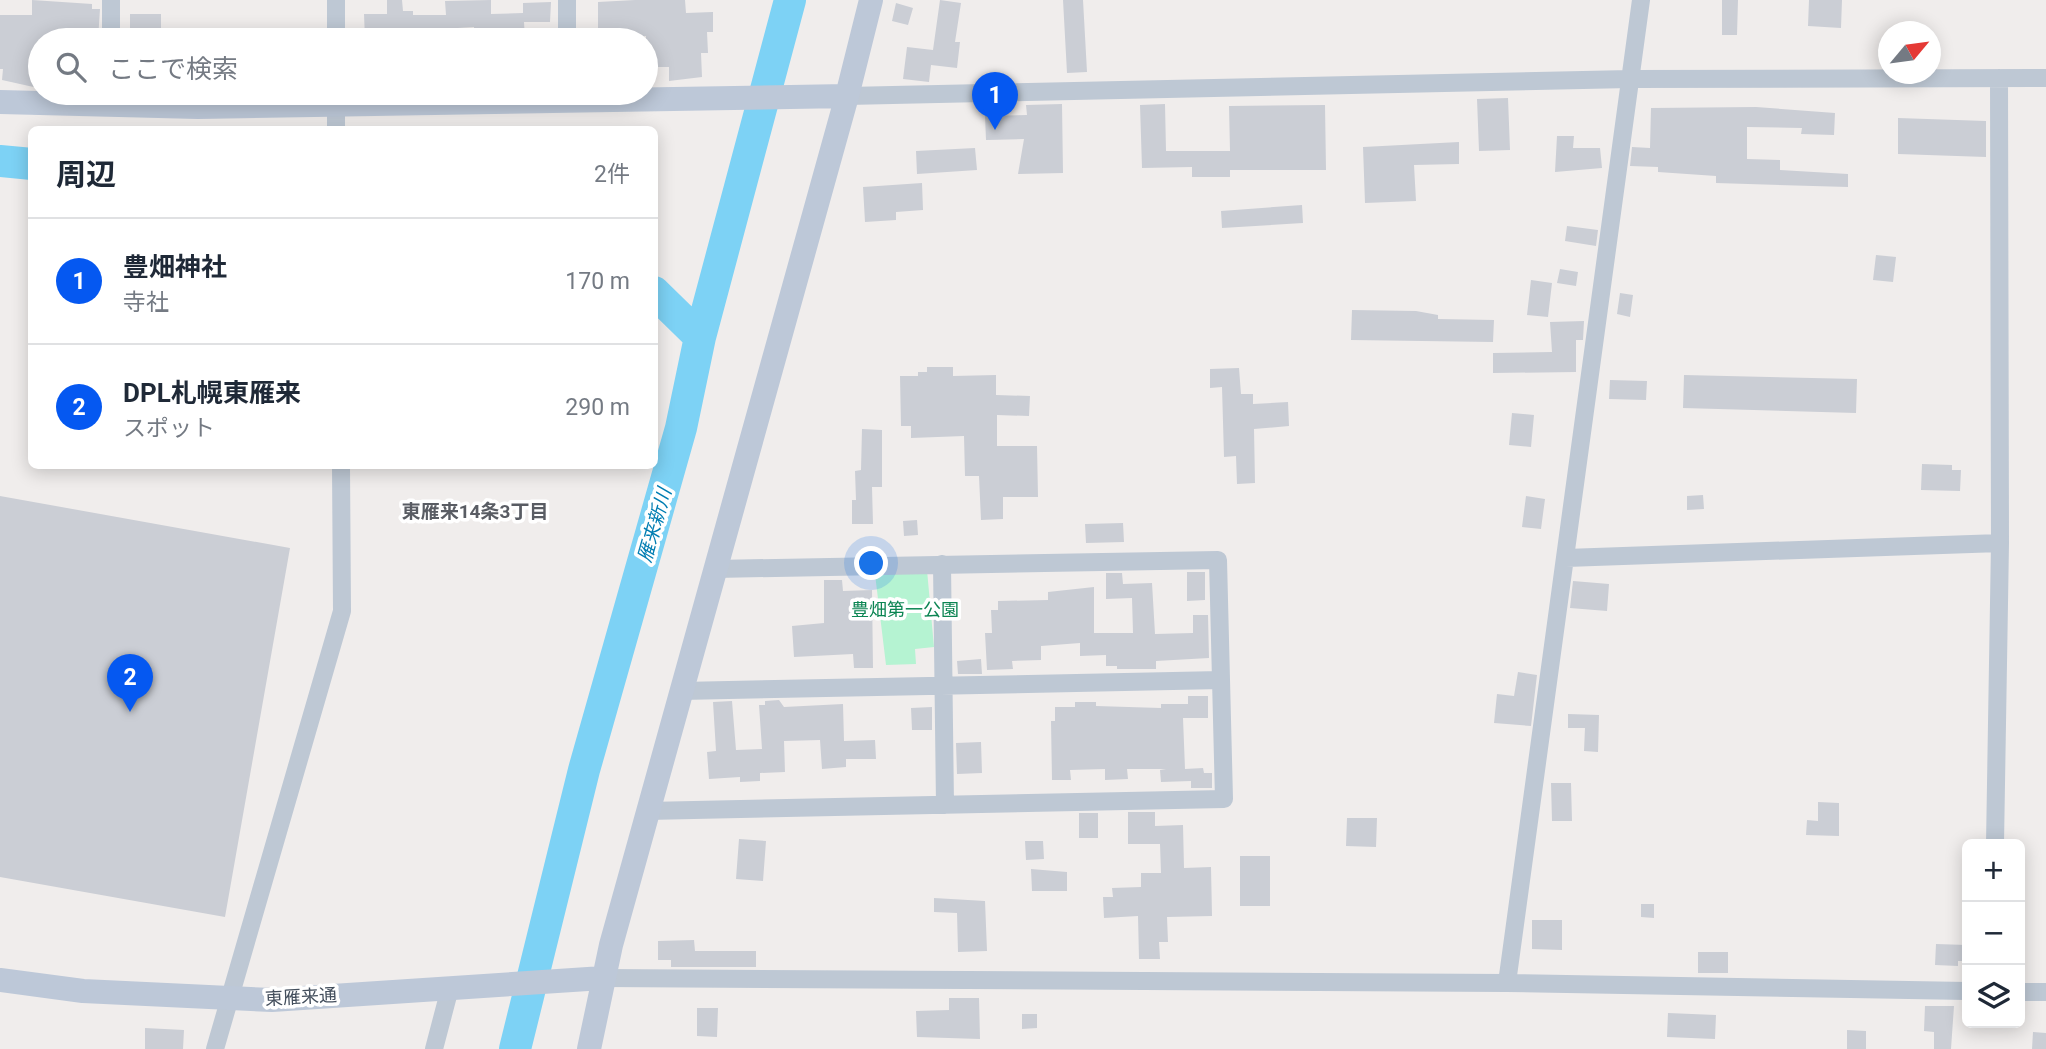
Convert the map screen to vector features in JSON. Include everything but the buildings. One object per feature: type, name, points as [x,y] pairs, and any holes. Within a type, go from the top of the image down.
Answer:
[{"type":"street","points":[[111,0],[111,28]]},
{"type":"street","points":[[336,0],[336,28]]},
{"type":"street","points":[[567,0],[568,28]]},
{"type":"street","points":[[589,1049],[592,978],[648,811],[847,96],[870,0]]},
{"type":"street","points":[[1507,983],[1641,0]]},
{"type":"street","points":[[1995,839],[2000,543],[1999,78]]},
{"type":"street","points":[[658,98],[816,97],[1630,79],[2046,78]]},
{"type":"street","points":[[0,102],[28,101]]},
{"type":"street","points":[[236,105],[336,109],[413,105]]},
{"type":"street","points":[[215,1049],[342,611],[341,469]]},
{"type":"street","points":[[1566,558],[2000,543]]},
{"type":"street","points":[[648,811],[1224,799],[1218,560],[715,569]]},
{"type":"street","points":[[942,564],[944,805]]},
{"type":"street","points":[[681,691],[1221,680]]},
{"type":"street","points":[[592,978],[1507,983],[1962,991]]},
{"type":"street","name":"東雁来通","points":[[0,980],[83,990],[272,1000],[592,978]]},
{"type":"street","points":[[434,1049],[460,987]]},
{"type":"street","points":[[2025,992],[2046,992]]},
{"type":"green space","name":"豊畑第一公園","points":[[927,570],[934,647],[915,649],[916,664],[886,665],[875,574]]},
{"type":"waterway","name":"雁来新川","points":[[515,1049],[584,770],[681,428],[700,337],[790,0]]},
{"type":"waterway","points":[[0,161],[28,164]]},
{"type":"waterway","points":[[658,296],[700,337]]},
{"type":"place","name":"豊畑神社","points":[[995,130]]},
{"type":"place","name":"DPL札幌東雁来","points":[[130,712]]},
{"type":"district","name":"東雁来14条3丁目","points":[[475,511]]}]
